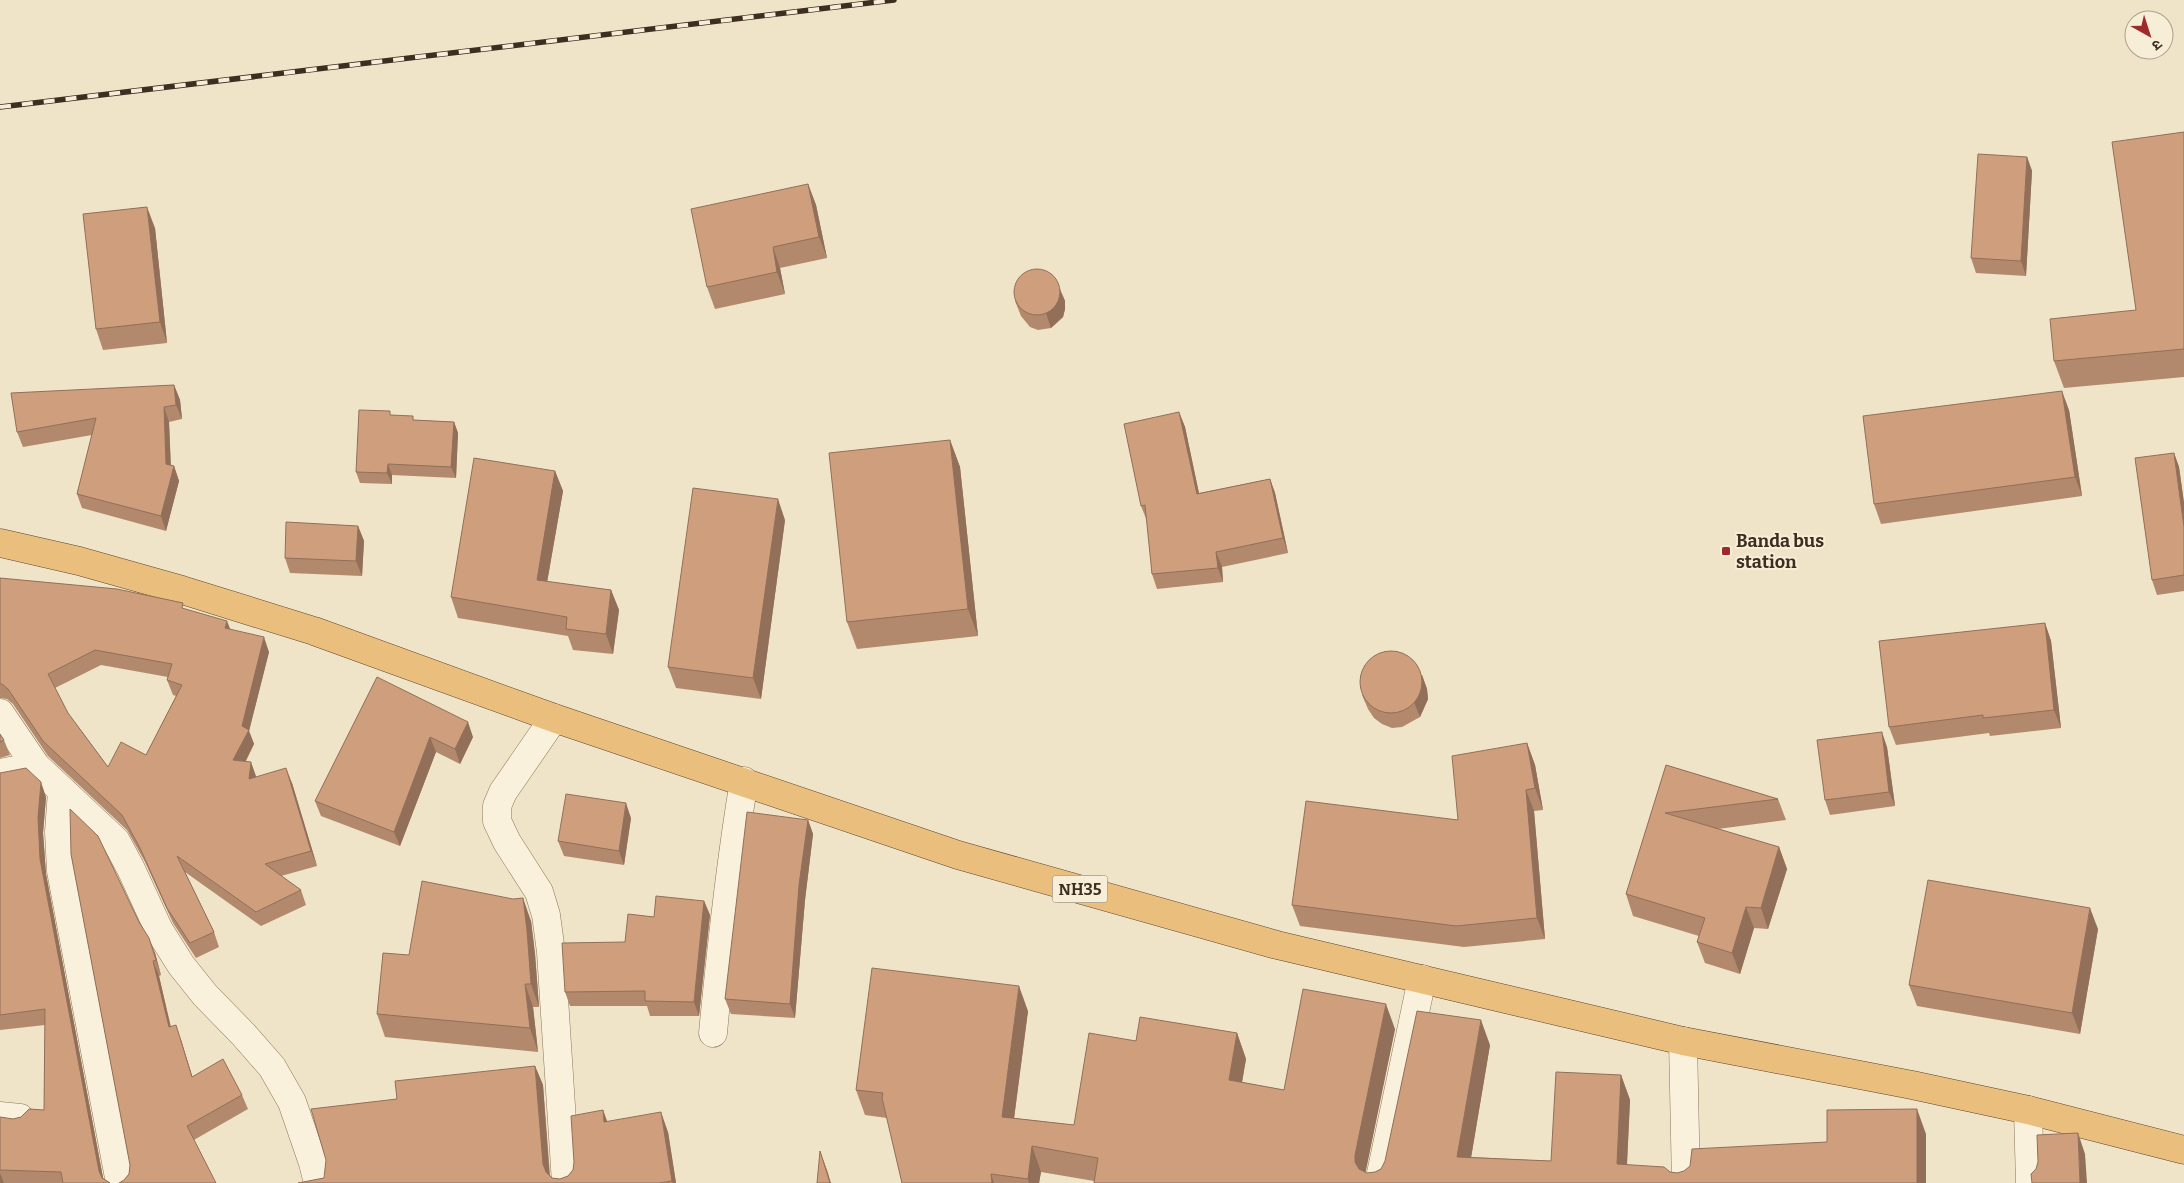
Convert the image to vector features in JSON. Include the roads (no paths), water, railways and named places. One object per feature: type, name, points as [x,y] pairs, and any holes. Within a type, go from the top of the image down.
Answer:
[{"type":"highway","name":"NH35","points":[[0,543],[172,587],[304,628],[554,718],[967,857],[1277,945],[1683,1041],[1912,1085],[2028,1110],[2184,1150]]},
{"type":"street","points":[[0,713],[36,766],[116,841],[159,930],[181,965],[205,995],[272,1067],[292,1102],[318,1183]]},
{"type":"street","points":[[554,718],[503,792],[496,806],[496,821],[539,892],[546,915],[551,952],[566,1183]]},
{"type":"street","points":[[0,773],[36,766]]},
{"type":"street","points":[[713,1033],[723,924],[744,781]]},
{"type":"street","points":[[62,791],[58,832],[61,871],[120,1183]]},
{"type":"street","points":[[1379,1183],[1422,979]]},
{"type":"street","points":[[1683,1041],[1686,1183]]},
{"type":"street","points":[[2028,1110],[2030,1183]]},
{"type":"railway","points":[[0,107],[894,0]]},
{"type":"place","name":"Banda bus station","points":[[1726,551]]}]
